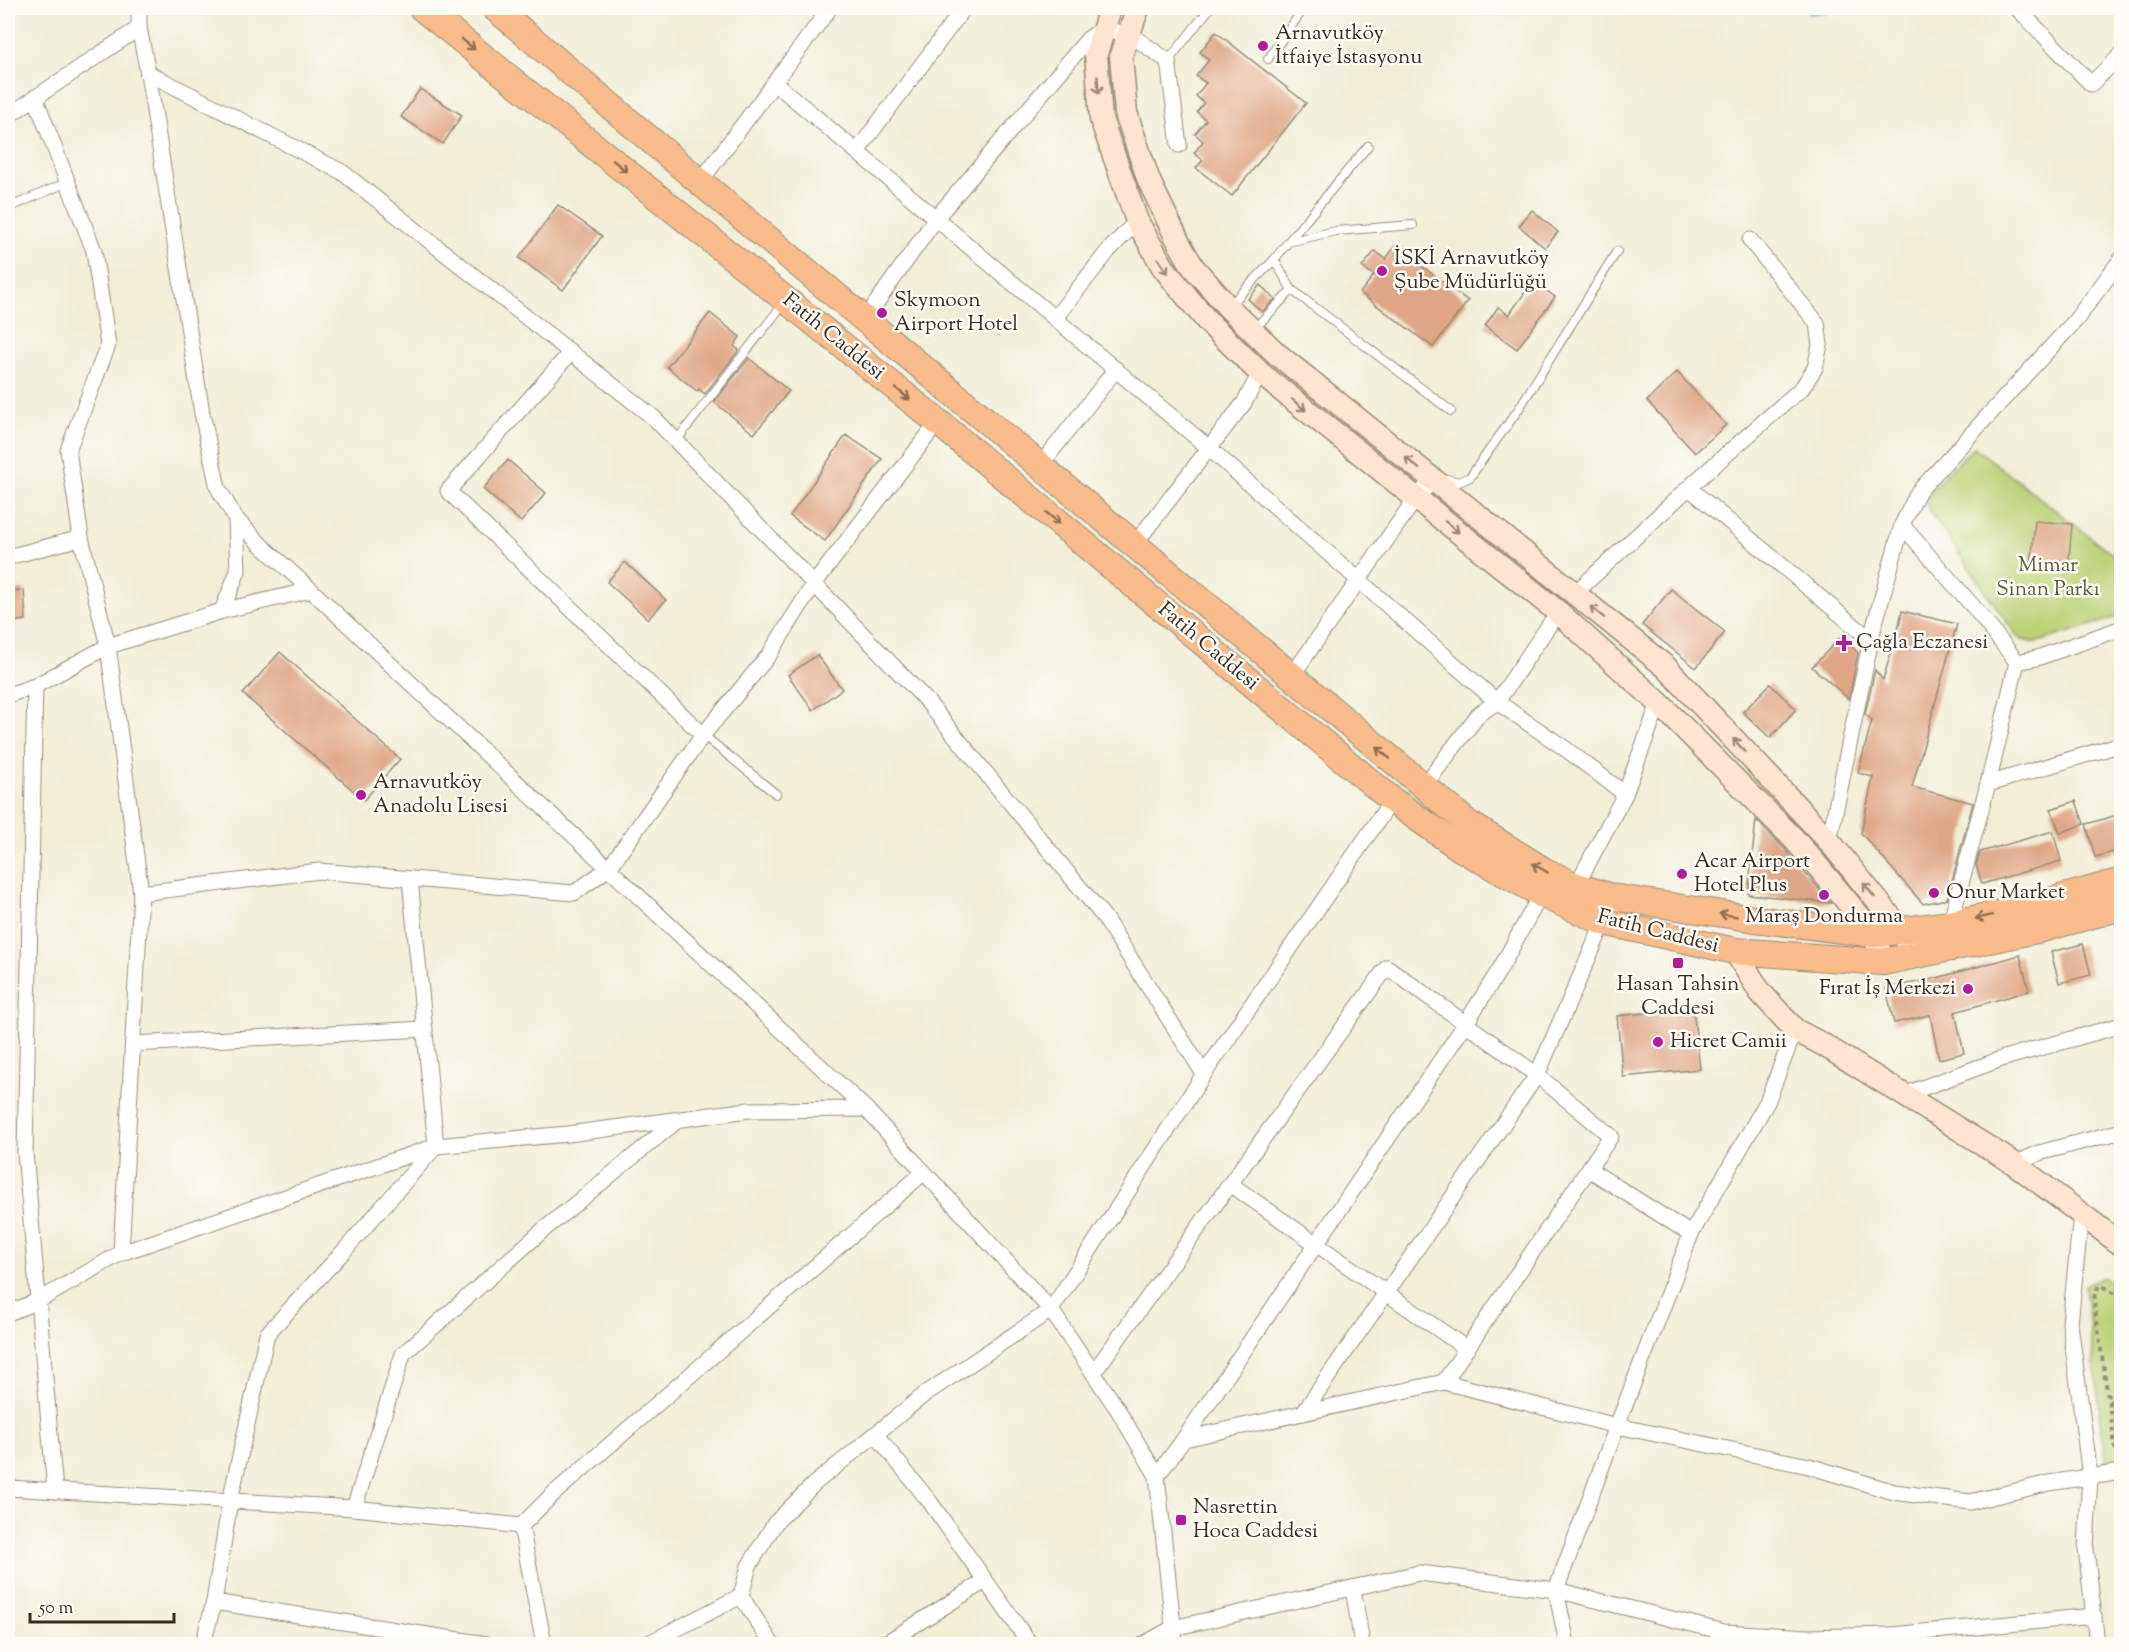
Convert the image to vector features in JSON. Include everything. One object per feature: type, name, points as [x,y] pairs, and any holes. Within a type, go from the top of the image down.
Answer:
[{"type":"main road","name":"Fatih Caddesi","points":[[422,8],[938,422],[1392,800],[1460,848],[1541,894],[1604,922],[1735,951],[1883,962],[2042,929],[2121,907]]},
{"type":"main road","name":"Fatih Caddesi","points":[[495,8],[700,183],[1469,824],[1543,870],[1576,886],[1623,898],[1755,919],[1874,934],[1950,924],[2024,908],[2121,881]]},
{"type":"street","points":[[139,8],[139,28],[202,413],[218,488],[236,519],[261,545],[866,1109],[1051,1310],[1094,1372],[1156,1476],[1175,1644]]},
{"type":"street","points":[[858,150],[964,8]]},
{"type":"street","points":[[1110,8],[1096,54],[1101,118],[1137,221],[1163,267],[1208,322],[1260,373],[1558,612],[1659,703],[1792,837],[1874,934],[1883,962]]},
{"type":"street","points":[[1138,8],[1121,56],[1126,113],[1149,181],[1193,267],[1228,307],[1289,364],[1665,667],[1829,841],[1902,931],[1914,955]]},
{"type":"street","points":[[2017,8],[2091,84],[2121,54]]},
{"type":"street","points":[[700,183],[775,82],[824,9]]},
{"type":"street","points":[[8,116],[139,28]]},
{"type":"street","points":[[865,319],[937,217],[1088,39],[1102,29],[1129,34],[1168,61],[1179,145]]},
{"type":"street","points":[[148,73],[342,172],[654,418],[924,699],[1104,917],[1204,1074]]},
{"type":"street","points":[[775,82],[1210,449],[1497,702],[1563,747],[1625,794]]},
{"type":"street","points":[[35,96],[94,251],[108,345],[68,450],[81,538],[108,646],[141,893],[122,1253]]},
{"type":"street","points":[[1055,318],[1109,250],[1137,221]]},
{"type":"street","points":[[1574,594],[1802,388],[1809,379],[1818,357],[1820,334],[1817,323],[1749,240]]},
{"type":"street","points":[[1829,841],[1871,640],[1902,525],[1918,492],[2075,321],[2121,258]]},
{"type":"street","points":[[1233,346],[1252,330]]},
{"type":"street","points":[[571,352],[448,491],[703,735]]},
{"type":"street","points":[[1040,466],[1116,369]]},
{"type":"street","points":[[1134,545],[1244,403],[1260,373]]},
{"type":"street","points":[[141,893],[319,871],[574,893],[609,868],[703,735],[769,655],[814,584],[938,422]]},
{"type":"street","points":[[1291,677],[1416,498],[1433,480]]},
{"type":"street","points":[[1689,488],[1871,640]]},
{"type":"street","points":[[222,611],[238,571],[236,519]]},
{"type":"street","points":[[1902,525],[1977,611],[2017,662]]},
{"type":"street","points":[[8,557],[81,538]]},
{"type":"street","points":[[8,695],[35,686],[108,646],[222,611],[311,590]]},
{"type":"street","points":[[1424,786],[1479,714],[1497,702],[1558,612]]},
{"type":"street","points":[[2017,662],[2037,658],[2121,628]]},
{"type":"street","points":[[1950,924],[1988,784],[2017,662]]},
{"type":"street","points":[[35,686],[25,1152],[55,1491]]},
{"type":"street","points":[[1576,886],[1625,794],[1659,703]]},
{"type":"street","points":[[1988,784],[2121,744]]},
{"type":"street","points":[[772,1644],[741,1596],[749,1566],[775,1523],[814,1484],[924,1394],[1051,1310],[1204,1074],[1392,800]]},
{"type":"street","points":[[203,1644],[214,1602],[230,1501],[267,1334],[436,1146],[410,879]]},
{"type":"street","points":[[1156,1476],[1466,1023],[1500,969],[1541,894]]},
{"type":"street","points":[[1303,1413],[1537,1075],[1604,922]]},
{"type":"street","points":[[1735,951],[1760,992],[1796,1030],[2015,1164],[2120,1243]]},
{"type":"street","points":[[1094,1372],[1387,967],[1537,1075],[1611,1136],[1444,1382]]},
{"type":"street","points":[[1903,1095],[2004,1058],[2121,1025]]},
{"type":"street","points":[[133,1044],[425,1029]]},
{"type":"street","points":[[1567,1644],[1557,1590],[1617,1426],[1691,1234],[1767,1102],[1796,1030]]},
{"type":"street","points":[[8,1313],[38,1301],[122,1253],[436,1146],[568,1134],[748,1110],[866,1109]]},
{"type":"street","points":[[354,1508],[403,1354],[542,1231],[678,1120]]},
{"type":"street","points":[[2015,1164],[2039,1153],[2121,1131]]},
{"type":"street","points":[[1590,1170],[1691,1234]]},
{"type":"street","points":[[521,1526],[550,1496],[923,1173]]},
{"type":"street","points":[[1230,1184],[1467,1349]]},
{"type":"street","points":[[2080,1214],[2070,1324],[2090,1476],[2086,1548],[2097,1644]]},
{"type":"street","points":[[1184,1438],[1444,1382],[1617,1426],[1809,1466],[1894,1492],[1970,1503],[2049,1484],[2121,1472]]},
{"type":"street","points":[[876,1435],[930,1502],[1030,1644]]},
{"type":"street","points":[[8,1488],[354,1508],[521,1526]]},
{"type":"street","points":[[521,1526],[544,1644]]},
{"type":"street","points":[[1144,1644],[1173,1628],[1419,1573],[1557,1590],[1724,1632],[1769,1639],[1891,1635],[2094,1616]]},
{"type":"street","points":[[884,1644],[985,1581]]},
{"type":"street","points":[[1353,1588],[1362,1644]]},
{"type":"street","points":[[647,1644],[741,1596]]},
{"type":"street","points":[[214,1602],[486,1644]]},
{"type":"lane","points":[[1168,61],[1210,8]]},
{"type":"lane","points":[[1268,59],[1304,8]]},
{"type":"lane","points":[[1228,307],[1273,261],[1368,146]]},
{"type":"lane","points":[[8,208],[68,182]]},
{"type":"lane","points":[[1288,242],[1336,231],[1413,225]]},
{"type":"lane","points":[[1433,480],[1441,476],[1450,481],[1459,482],[1470,477],[1518,410],[1617,251]]},
{"type":"lane","points":[[1273,261],[1292,290],[1452,411]]},
{"type":"lane","points":[[1252,330],[1292,290]]},
{"type":"lane","points":[[676,441],[786,300]]},
{"type":"lane","points":[[703,735],[776,794]]},
{"type":"path","points":[[2121,1299],[2106,1288],[2099,1286],[2094,1302],[2116,1452],[2121,1452]]},
{"type":"path","points":[[2109,1402],[2121,1399]]},
{"type":"green space","name":"Mimar Sinan Parkı","points":[[1974,447],[2121,561],[2121,616],[2035,643],[2020,639],[2015,634],[1927,507],[1932,491],[1938,483]]},
{"type":"green space","points":[[2103,1277],[2121,1291],[2121,1463],[2106,1463],[2085,1286]]},
{"type":"building","points":[[1216,32],[1306,103],[1232,196],[1196,168],[1203,160],[1194,153],[1203,141],[1195,134],[1206,120],[1197,112],[1204,103],[1196,96],[1206,83],[1196,76],[1209,60],[1200,52]]},
{"type":"building","points":[[420,89],[462,115],[443,144],[401,117]]},
{"type":"building","points":[[558,205],[602,236],[563,290],[519,258]]},
{"type":"building","points":[[1532,210],[1558,232],[1545,248],[1519,226]]},
{"type":"building","points":[[1395,246],[1468,301],[1433,347],[1360,293],[1374,275],[1362,267],[1375,251],[1386,259]]},
{"type":"building","points":[[1533,281],[1555,297],[1517,349],[1485,326],[1498,307],[1509,315]]},
{"type":"building","points":[[1260,285],[1275,299],[1262,312],[1248,299]]},
{"type":"building","points":[[710,313],[740,337],[734,346],[739,350],[705,394],[699,389],[697,391],[667,367]]},
{"type":"building","points":[[749,358],[789,391],[754,434],[714,402]]},
{"type":"building","points":[[1677,372],[1726,425],[1695,453],[1647,401]]},
{"type":"building","points":[[846,435],[882,459],[825,541],[790,516]]},
{"type":"building","points":[[508,460],[546,493],[521,522],[483,489]]},
{"type":"building","points":[[2035,521],[2072,524],[2068,569],[2031,566]]},
{"type":"building","points":[[625,562],[666,600],[648,619],[607,582]]},
{"type":"building","points":[[1671,589],[1725,632],[1696,668],[1642,625]]},
{"type":"building","points":[[24,590],[26,620],[8,622],[8,591]]},
{"type":"building","points":[[1902,611],[1957,624],[1912,787],[1973,803],[1947,899],[1923,904],[1861,833],[1873,777],[1858,773],[1872,720],[1865,714],[1875,670],[1883,680],[1892,649],[1894,649]]},
{"type":"building","points":[[1839,639],[1842,643],[1846,640],[1858,653],[1849,699],[1812,667]]},
{"type":"building","points":[[280,652],[400,759],[364,800],[243,694]]},
{"type":"building","points":[[817,655],[842,689],[813,710],[788,675]]},
{"type":"building","points":[[1770,684],[1796,709],[1770,738],[1743,712]]},
{"type":"building","points":[[2076,801],[2084,824],[2060,833],[2051,809]]},
{"type":"building","points":[[2121,814],[2121,850],[2095,857],[2086,824]]},
{"type":"building","points":[[1756,820],[1782,846],[1831,903],[1748,894]]},
{"type":"building","points":[[2053,831],[2061,861],[1982,884],[1976,865],[1980,852]]},
{"type":"building","points":[[2083,944],[2091,975],[2059,983],[2051,952]]},
{"type":"building","points":[[2020,955],[2029,991],[1955,1012],[1964,1053],[1939,1059],[1930,1015],[1894,1023],[1886,988],[1933,979]]},
{"type":"building","name":"Hicret Camii","points":[[1693,1008],[1700,1069],[1623,1077],[1617,1016]]},
{"type":"waterway","points":[[1811,12],[1837,8]]},
{"type":"place","name":"Arnavutköy İtfaiye İstasyonu","points":[[1263,46]]},
{"type":"place","name":"İSKİ Arnavutköy Şube Müdürlüğü","points":[[1382,271]]},
{"type":"place","name":"Skymoon Airport Hotel","points":[[882,313]]},
{"type":"place","name":"Çağla Eczanesi","points":[[1844,643]]},
{"type":"place","name":"Arnavutköy Anadolu Lisesi","points":[[361,795]]},
{"type":"place","name":"Acar Airport Hotel Plus","points":[[1682,874]]},
{"type":"place","name":"Onur Market","points":[[1934,893]]},
{"type":"place","name":"Maraş Dondurma","points":[[1824,895]]},
{"type":"place","name":"Hasan Tahsin Caddesi","points":[[1678,963]]},
{"type":"place","name":"Fırat İş Merkezi","points":[[1968,989]]},
{"type":"place","name":"Hicret Camii","points":[[1658,1042]]},
{"type":"place","name":"Nasrettin Hoca Caddesi","points":[[1181,1520]]}]
